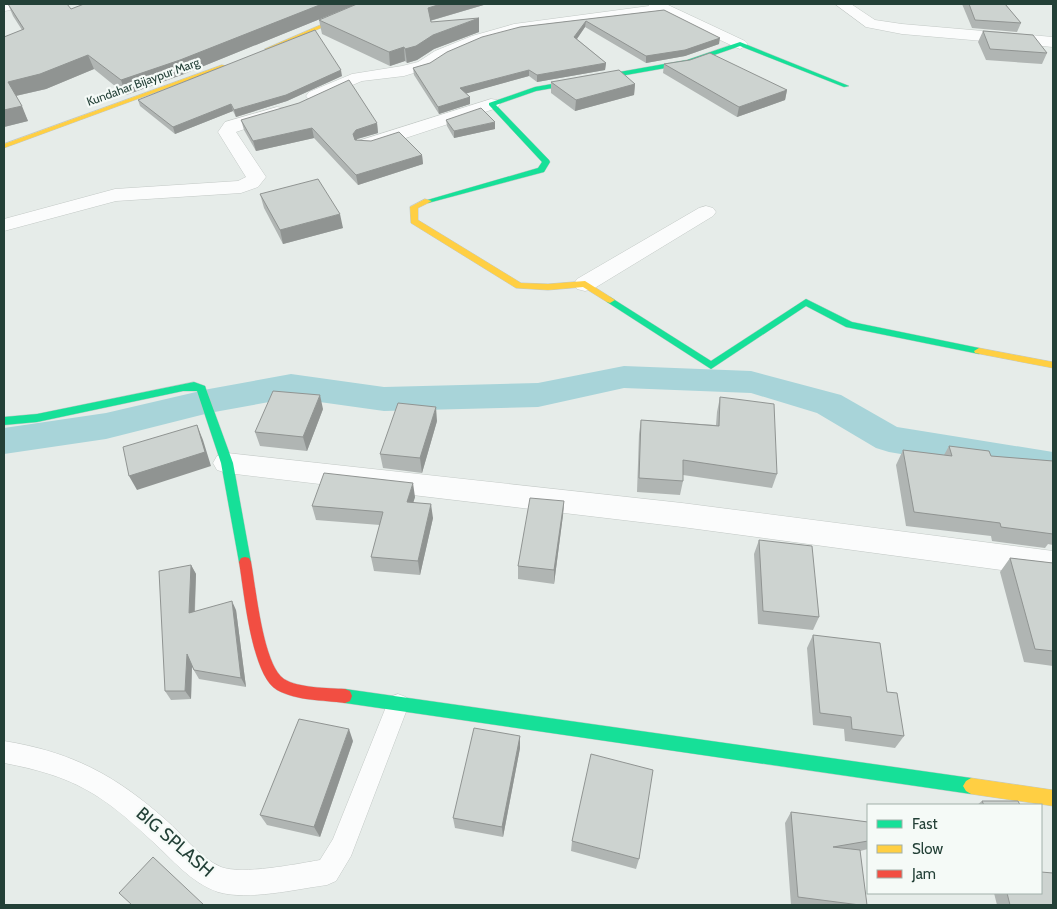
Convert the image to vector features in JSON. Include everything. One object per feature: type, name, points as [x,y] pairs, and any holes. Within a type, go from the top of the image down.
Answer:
[{"type":"street","points":[[255,54],[372,4]]},
{"type":"street","points":[[842,4],[871,24],[902,29],[1053,42]]},
{"type":"street","points":[[4,225],[115,195],[241,186],[251,183],[256,177],[227,132],[231,126],[298,105],[358,77],[404,72],[424,65],[441,54],[477,39],[519,27],[659,6],[740,44],[846,86]]},
{"type":"street","points":[[365,145],[535,89],[688,62],[740,44]]},
{"type":"street","name":"Kundahar Bijaypur Marg","points":[[4,146],[238,61]]},
{"type":"street","points":[[491,104],[546,162],[541,170],[437,198],[414,208],[414,221],[519,286],[548,287],[584,284],[706,212]]},
{"type":"street","points":[[584,284],[711,366],[806,302],[849,325],[1053,365]]},
{"type":"street","points":[[4,421],[36,418],[183,387],[194,386],[201,389],[227,463],[263,657],[275,681],[292,689],[793,758],[1053,798]]},
{"type":"street","points":[[227,463],[682,515],[1053,564]]},
{"type":"lane","points":[[4,8],[34,4]]},
{"type":"lane","name":"BIG SPLASH","points":[[4,752],[36,756],[80,771],[124,798],[200,868],[219,880],[253,881],[327,872],[342,847],[398,704]]},
{"type":"building","points":[[8,4],[67,4],[71,9],[84,4],[322,4],[180,60],[121,80],[88,55],[40,74],[8,82],[22,106],[4,110],[4,37],[24,29]]},
{"type":"building","points":[[357,4],[441,4],[428,8],[431,22],[479,18],[433,35],[416,46],[405,49],[404,47],[389,52],[319,20]]},
{"type":"building","points":[[969,4],[1005,4],[1021,23],[975,20]]},
{"type":"building","points":[[664,10],[720,38],[685,50],[646,56],[586,21],[574,37],[606,63],[537,75],[529,70],[460,88],[470,97],[438,107],[413,68],[430,63],[447,52],[482,37],[520,27]]},
{"type":"building","points":[[315,30],[341,70],[286,95],[234,110],[231,104],[173,127],[138,100]]},
{"type":"building","points":[[983,31],[1033,35],[1047,53],[990,49]]},
{"type":"building","points":[[710,53],[787,90],[739,107],[664,64],[690,60]]},
{"type":"building","points":[[619,70],[635,84],[576,100],[551,82]]},
{"type":"building","points":[[349,80],[377,123],[356,130],[353,134],[355,140],[371,141],[399,132],[422,155],[356,175],[312,128],[253,141],[241,120],[299,103]]},
{"type":"building","points":[[481,108],[495,122],[454,131],[446,120]]},
{"type":"building","points":[[318,179],[340,214],[280,230],[260,194]]},
{"type":"building","points":[[273,391],[320,395],[303,437],[255,432]]},
{"type":"building","points":[[720,397],[774,404],[777,474],[683,460],[683,481],[639,478],[641,420],[719,426]]},
{"type":"building","points":[[398,403],[436,407],[420,458],[380,454]]},
{"type":"building","points":[[197,425],[205,452],[129,476],[123,447]]},
{"type":"building","points":[[949,446],[989,451],[991,456],[1053,461],[1053,534],[1001,527],[1000,523],[914,512],[903,450],[952,456]]},
{"type":"building","points":[[324,473],[413,483],[407,502],[431,504],[418,561],[371,557],[383,512],[312,506]]},
{"type":"building","points":[[530,498],[564,501],[554,570],[518,566]]},
{"type":"building","points":[[759,540],[812,546],[819,617],[763,611]]},
{"type":"building","points":[[1010,558],[1053,563],[1053,651],[1035,649]]},
{"type":"building","points":[[191,565],[189,613],[232,601],[241,678],[194,670],[187,654],[185,691],[165,691],[159,571]]},
{"type":"building","points":[[813,635],[880,643],[887,692],[897,693],[904,736],[852,729],[851,717],[820,713]]},
{"type":"building","points":[[299,719],[349,729],[314,827],[260,815]]},
{"type":"building","points":[[474,728],[520,736],[502,827],[453,818]]},
{"type":"building","points":[[591,754],[653,770],[639,859],[572,841]]},
{"type":"building","points":[[982,801],[1018,801],[1020,804],[984,804]]},
{"type":"building","points":[[791,812],[867,822],[867,841],[833,847],[860,850],[867,905],[798,897]]},
{"type":"building","points":[[153,857],[204,905],[132,905],[119,893]]},
{"type":"building","points":[[1042,872],[1053,873],[1053,905],[1010,905],[1007,894],[1042,894]]},
{"type":"waterway","points":[[4,441],[106,426],[209,401],[291,386],[384,399],[538,395],[624,377],[751,382],[829,404],[889,439],[1053,466]]},
{"type":"traffic: fast","points":[[428,201],[541,170],[546,162],[491,104],[535,89],[688,62],[740,44],[846,86]]},
{"type":"traffic: fast","points":[[610,300],[711,366],[806,302],[849,325],[979,351]]},
{"type":"traffic: fast","points":[[4,421],[37,418],[183,387],[194,386],[201,389],[227,463],[245,562]]},
{"type":"traffic: fast","points":[[345,696],[971,786]]},
{"type":"traffic: slow","points":[[268,49],[373,4]]},
{"type":"traffic: slow","points":[[4,146],[224,66]]},
{"type":"traffic: slow","points":[[428,201],[414,207],[414,221],[519,286],[548,287],[585,284],[610,300]]},
{"type":"traffic: slow","points":[[979,351],[1053,365]]},
{"type":"traffic: slow","points":[[971,786],[1053,798]]},
{"type":"traffic: jam","points":[[245,562],[259,641],[269,670],[275,680],[288,688],[345,696]]}]
